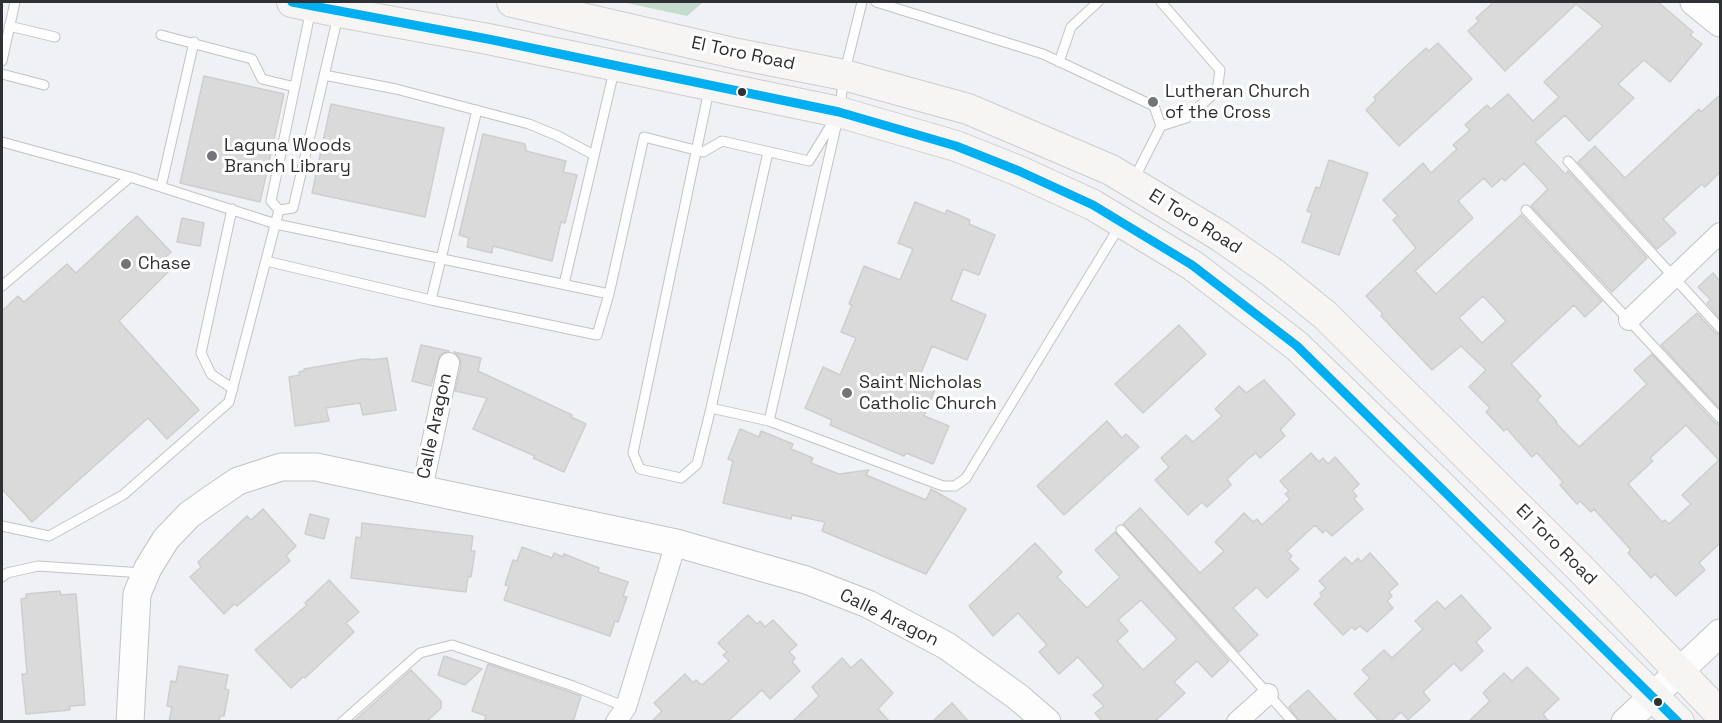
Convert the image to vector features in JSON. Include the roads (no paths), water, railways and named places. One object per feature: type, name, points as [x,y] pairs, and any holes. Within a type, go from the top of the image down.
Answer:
[{"type":"main road","name":"El Toro Road","points":[[512,2],[738,54],[844,75],[968,109],[1111,170],[1220,236],[1274,273],[1325,315],[1580,568],[1720,715]]},
{"type":"main road","name":"El Toro Road","points":[[323,5],[839,112],[956,146],[1019,171],[1093,205],[1192,265],[1297,346],[1679,722]]},
{"type":"street","points":[[1694,2],[1720,23]]},
{"type":"street","points":[[1629,320],[1720,233]]},
{"type":"street","name":"Calle Aragon","points":[[422,489],[449,363]]},
{"type":"street","name":"Calle Aragon","points":[[130,722],[137,594],[146,573],[166,539],[189,515],[238,481],[281,467],[316,467],[676,543],[806,580],[868,604],[947,646],[1018,697],[1047,722]]},
{"type":"street","points":[[621,714],[676,543]]},
{"type":"street","points":[[1625,722],[1719,636]]},
{"type":"street","points":[[1237,722],[1268,694]]},
{"type":"street","points":[[1714,722],[1720,715]]},
{"type":"lane","points":[[2,61],[15,2]]},
{"type":"lane","points":[[769,421],[862,2]]},
{"type":"lane","points":[[876,2],[1042,54],[1154,106],[1161,126]]},
{"type":"lane","points":[[1059,62],[1071,27],[1098,2]]},
{"type":"lane","points":[[1132,183],[1161,126],[1186,118],[1217,91],[1220,70],[1161,2]]},
{"type":"lane","points":[[279,210],[292,208],[324,75],[323,5]]},
{"type":"lane","points":[[279,210],[271,201],[295,87],[323,5]]},
{"type":"lane","points":[[9,26],[55,37]]},
{"type":"lane","points":[[161,35],[252,59],[262,79],[295,87]]},
{"type":"lane","points":[[161,187],[194,42]]},
{"type":"lane","points":[[564,284],[615,65]]},
{"type":"lane","points":[[2,74],[44,85]]},
{"type":"lane","points":[[324,75],[396,89],[529,124],[558,136],[594,156]]},
{"type":"lane","points":[[710,85],[633,453],[640,469],[681,478],[697,464],[768,152]]},
{"type":"lane","points":[[432,300],[477,111]]},
{"type":"lane","points":[[266,261],[432,300],[597,335],[609,294],[644,137],[703,152],[722,141],[809,161],[839,112]]},
{"type":"lane","points":[[2,142],[130,177],[276,224],[609,294]]},
{"type":"lane","points":[[1568,161],[1720,328]]},
{"type":"lane","points":[[2,286],[130,177]]},
{"type":"lane","points":[[232,210],[201,353],[211,374],[233,389]]},
{"type":"lane","points":[[2,526],[49,536],[123,495],[229,402],[279,210]]},
{"type":"lane","points":[[1526,210],[1720,418]]},
{"type":"lane","points":[[711,408],[769,421],[943,486],[955,486],[966,478],[1122,222]]},
{"type":"lane","points":[[1121,530],[1293,722]]},
{"type":"lane","points":[[2,577],[7,573],[38,566],[146,573]]},
{"type":"lane","points":[[342,722],[420,652],[452,645],[573,686],[621,714]]},
{"type":"place","name":"Lutheran Church of the Cross","points":[[1153,102]]},
{"type":"place","name":"Laguna Woods Branch Library","points":[[212,156]]},
{"type":"place","name":"Chase","points":[[126,264]]},
{"type":"place","name":"Saint Nicholas Catholic Church","points":[[847,393]]}]
